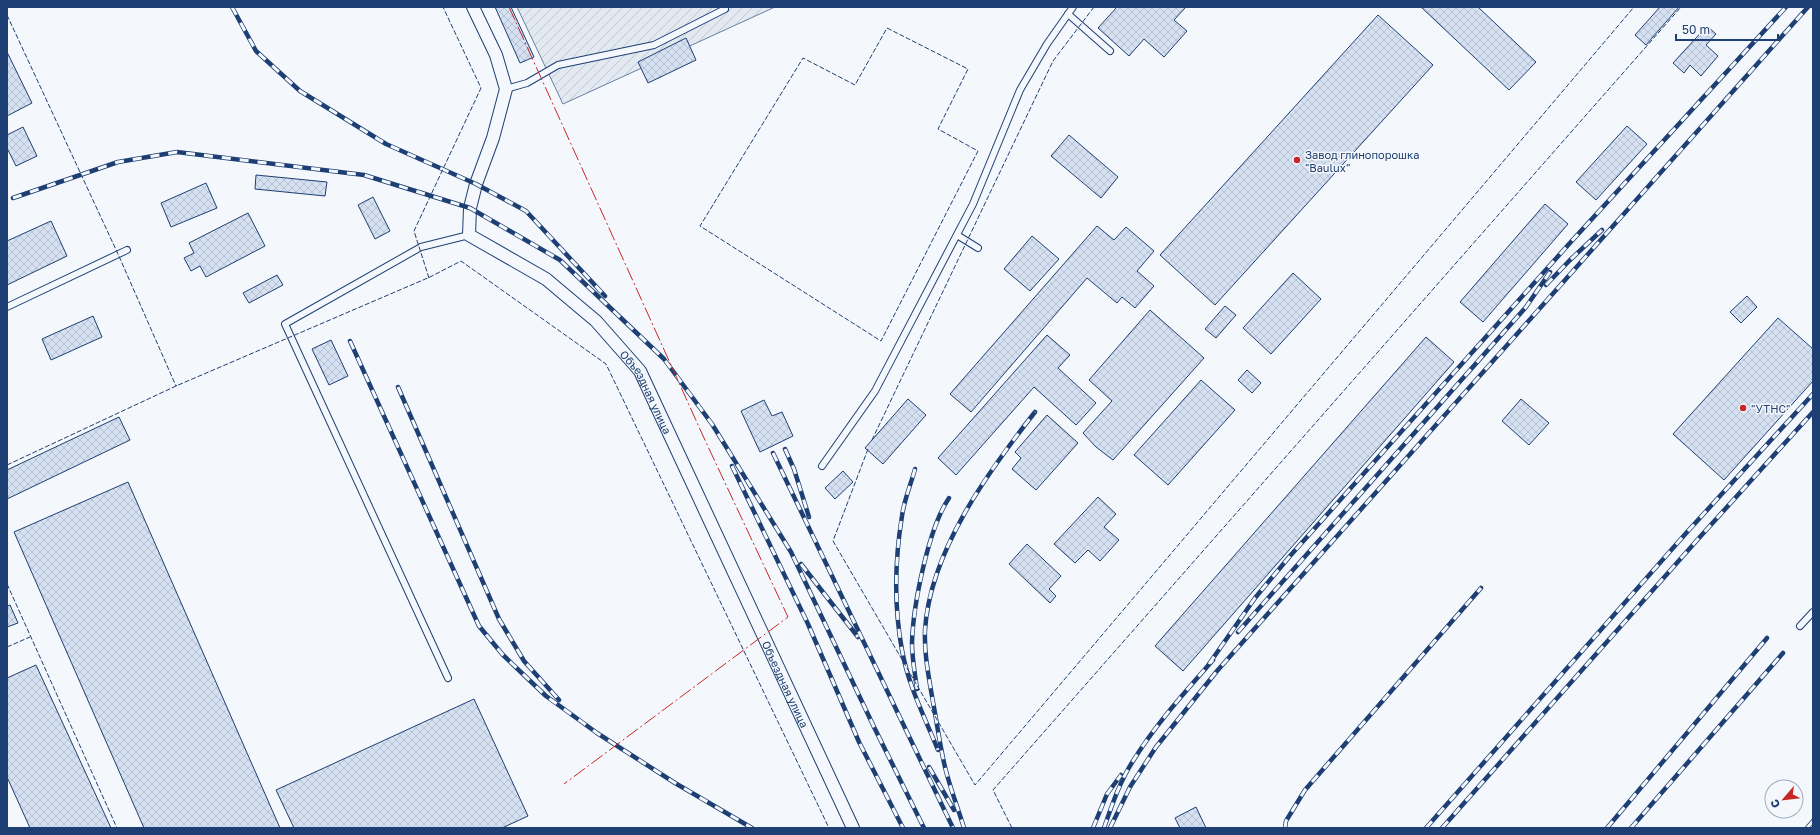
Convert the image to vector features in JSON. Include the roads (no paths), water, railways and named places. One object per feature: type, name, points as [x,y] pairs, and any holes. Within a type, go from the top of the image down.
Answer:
[{"type":"street","points":[[469,235],[470,208],[476,184],[493,138],[506,89],[496,55],[473,7]]},
{"type":"street","name":"Объездная улица","points":[[469,235],[546,279],[596,321],[640,371],[853,828]]},
{"type":"lane","points":[[822,466],[875,391],[973,204],[1020,90],[1047,44],[1073,7]]},
{"type":"lane","points":[[506,89],[527,83],[558,65],[654,45],[725,9]]},
{"type":"lane","points":[[1068,14],[1110,51]]},
{"type":"lane","points":[[448,678],[285,324],[421,247],[469,235]]},
{"type":"lane","points":[[957,236],[978,248]]},
{"type":"lane","points":[[7,307],[127,250]]},
{"type":"lane","points":[[1800,626],[1813,612]]},
{"type":"railway","points":[[232,7],[256,51],[300,91],[386,144],[476,184],[526,211],[605,296]]},
{"type":"railway","points":[[1209,664],[1255,598],[1290,556],[1569,244],[1786,7]]},
{"type":"railway","points":[[1110,828],[1130,787],[1156,747],[1217,671],[1808,7]]},
{"type":"railway","points":[[13,198],[118,162],[177,152],[364,175],[470,208],[560,260],[664,359],[712,424],[791,552],[924,828]]},
{"type":"railway","points":[[1546,285],[1602,230]]},
{"type":"railway","points":[[1238,632],[1526,307],[1550,272]]},
{"type":"railway","points":[[350,341],[479,626],[503,655],[546,696],[597,733],[675,783],[752,828]]},
{"type":"railway","points":[[398,387],[499,619],[524,661],[559,700]]},
{"type":"railway","points":[[1426,828],[1688,531],[1813,394]]},
{"type":"railway","points":[[964,828],[945,767],[928,675],[925,630],[929,600],[938,571],[964,514],[999,460],[1035,412]]},
{"type":"railway","points":[[1442,828],[1699,538],[1813,412]]},
{"type":"railway","points":[[785,449],[794,469],[809,517]]},
{"type":"railway","points":[[773,453],[953,828]]},
{"type":"railway","points":[[732,466],[808,624],[859,742],[903,828]]},
{"type":"railway","points":[[915,469],[904,504],[898,549],[896,583],[899,634],[908,676],[938,750]]},
{"type":"railway","points":[[917,689],[912,643],[915,609],[928,548],[941,512],[949,498]]},
{"type":"railway","points":[[801,564],[858,637]]},
{"type":"railway","points":[[1285,828],[1286,821],[1305,790],[1481,588]]},
{"type":"railway","points":[[1607,828],[1767,638]]},
{"type":"railway","points":[[1631,828],[1783,653]]},
{"type":"railway","points":[[1104,828],[1113,802],[1128,769],[1171,709],[1213,660]]},
{"type":"railway","points":[[929,767],[954,810]]},
{"type":"railway","points":[[1093,828],[1107,794],[1121,775]]},
{"type":"railway","points":[[1807,828],[1813,821]]},
{"type":"place","name":"Завод глинопорошка \"Baulux\"","points":[[1297,160]]},
{"type":"place","name":"\"УТНС\"","points":[[1743,408]]}]
